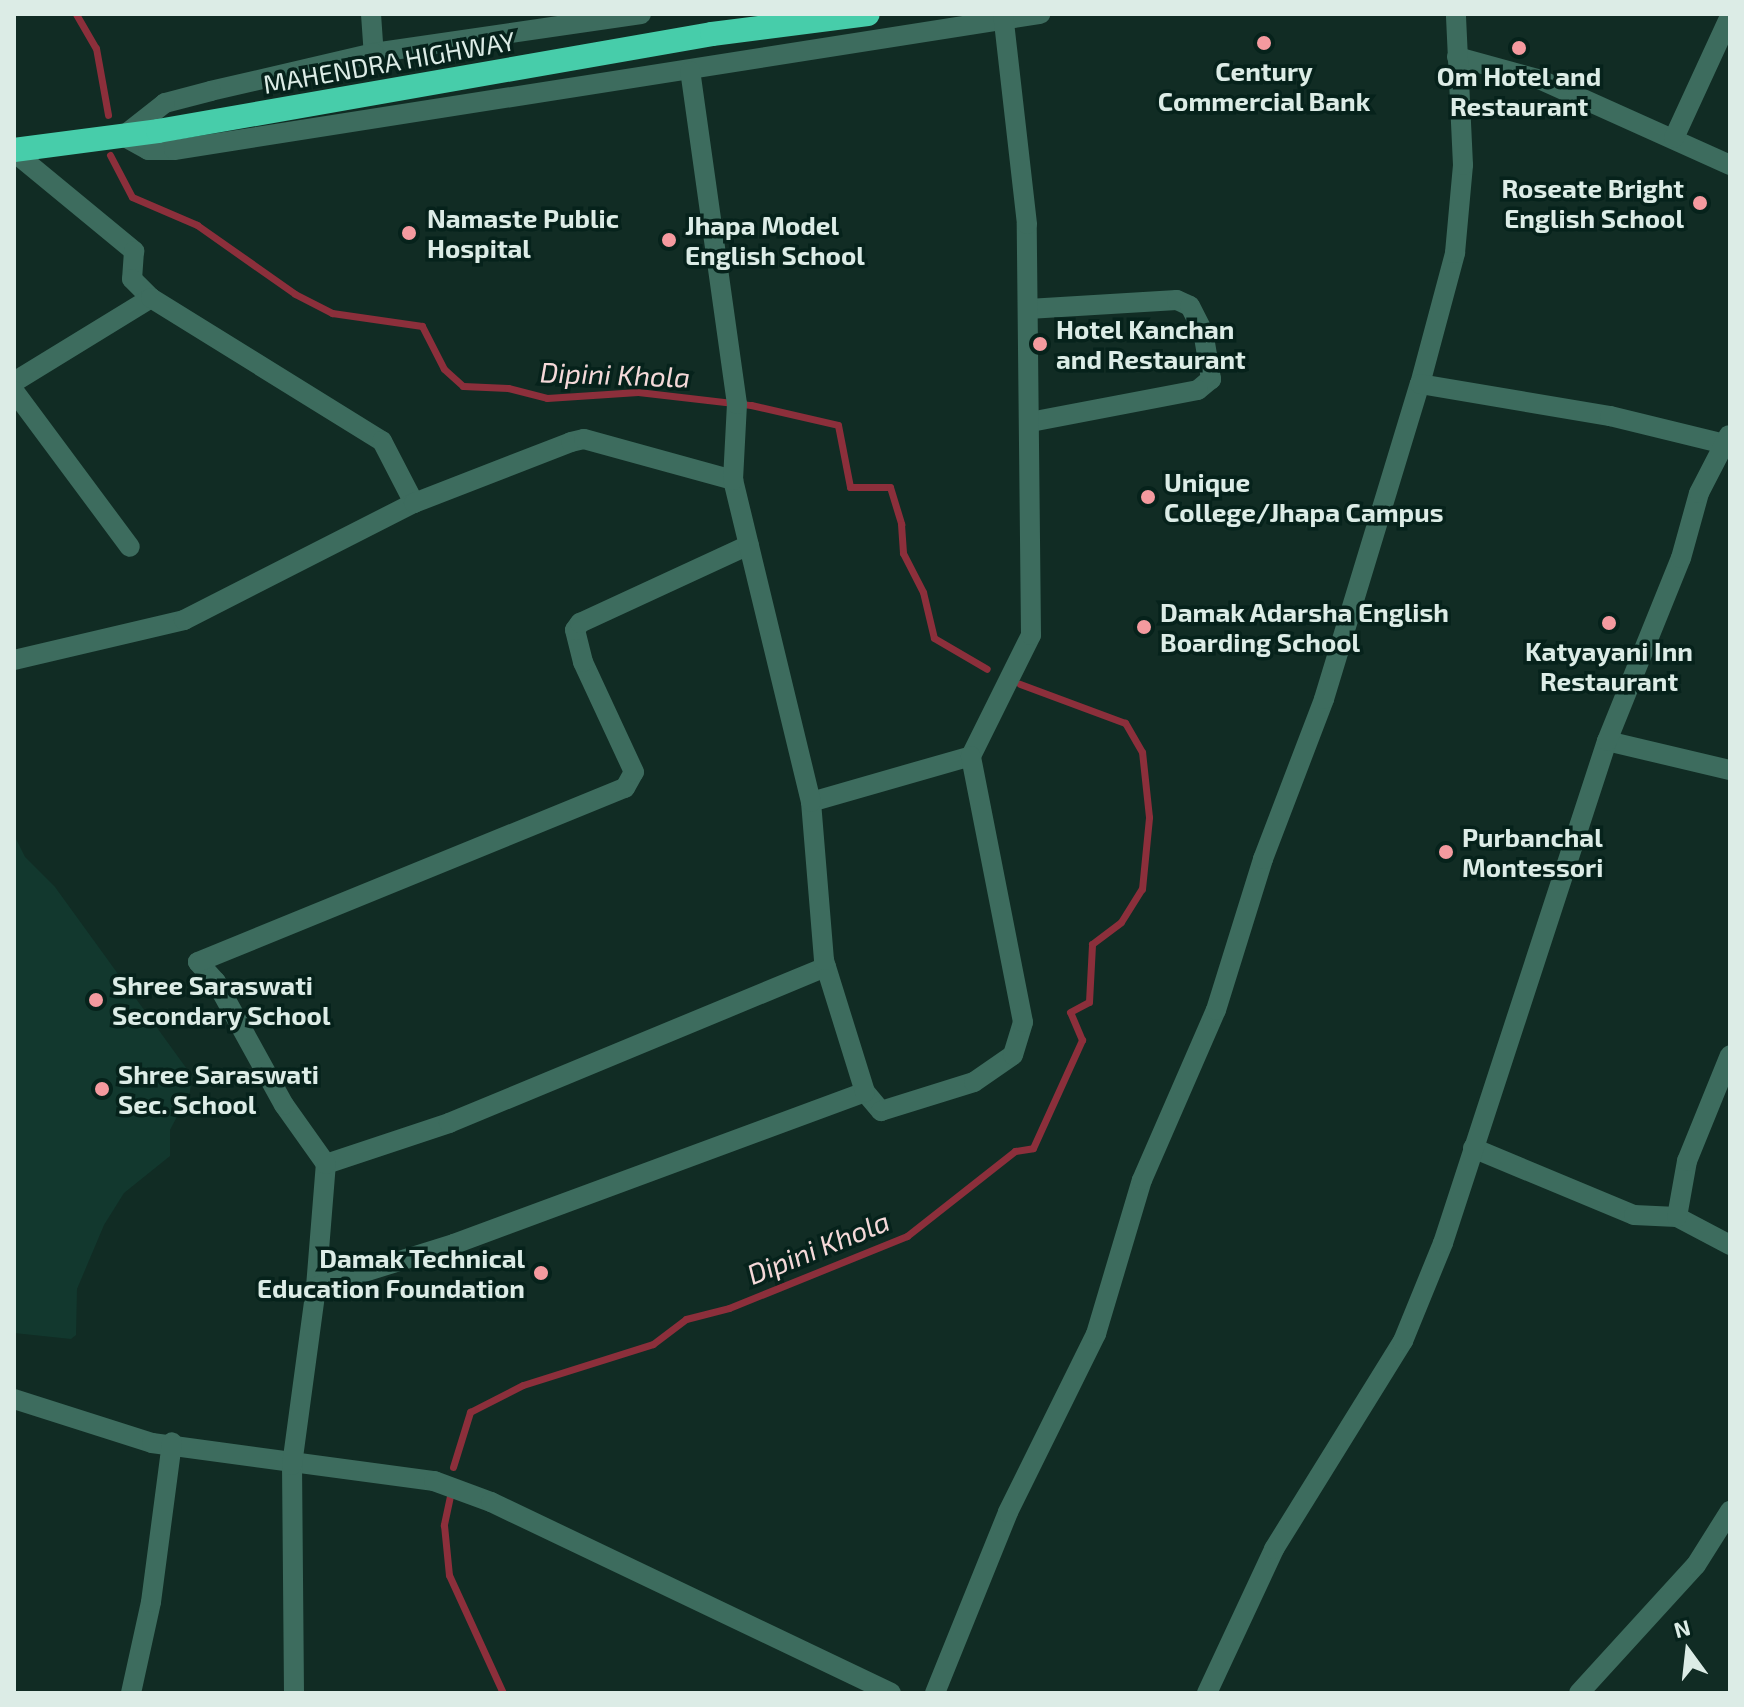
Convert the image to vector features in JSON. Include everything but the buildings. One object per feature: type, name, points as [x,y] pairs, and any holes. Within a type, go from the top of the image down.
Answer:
[{"type":"highway","name":"MAHENDRA HIGHWAY","points":[[14,151],[123,136],[592,56],[868,14]]},
{"type":"street","points":[[371,14],[374,53]]},
{"type":"street","points":[[641,14],[593,17],[374,53],[165,103],[123,136],[148,150],[174,150],[690,71],[1004,17],[1040,14]]},
{"type":"street","points":[[935,1693],[1008,1512],[1096,1334],[1142,1180],[1216,1010],[1263,859],[1324,699],[1420,384],[1455,253],[1463,165],[1456,14]]},
{"type":"street","points":[[1674,138],[1730,16]]},
{"type":"street","points":[[592,56],[593,17]]},
{"type":"street","points":[[690,71],[737,404],[733,480],[811,802],[826,967],[865,1092],[881,1111],[974,1082],[1013,1055],[1023,1022],[971,756],[1031,635],[1027,224],[1004,17]]},
{"type":"street","points":[[1457,57],[1541,80],[1730,165]]},
{"type":"street","points":[[14,151],[134,251],[132,279],[151,298],[382,441],[414,503]]},
{"type":"street","points":[[14,382],[151,298]]},
{"type":"street","points":[[1028,309],[1177,300],[1190,306],[1203,331],[1211,379],[1198,390],[1031,422]]},
{"type":"street","points":[[1207,1693],[1274,1549],[1403,1341],[1443,1243],[1607,741],[1681,558],[1699,493],[1727,438],[1420,384]]},
{"type":"street","points":[[14,391],[130,547]]},
{"type":"street","points":[[14,660],[184,620],[414,503],[584,439],[733,480]]},
{"type":"street","points":[[294,1693],[292,1465],[316,1287],[326,1164],[284,1105],[216,982],[198,962],[625,788],[634,772],[583,662],[575,630],[749,545]]},
{"type":"street","points":[[1607,741],[1730,770]]},
{"type":"street","points":[[811,802],[971,756]]},
{"type":"street","points":[[326,1164],[449,1123],[826,967]]},
{"type":"street","points":[[1677,1217],[1687,1161],[1730,1055]]},
{"type":"street","points":[[316,1287],[468,1240],[865,1092]]},
{"type":"street","points":[[1473,1148],[1634,1215],[1677,1217],[1730,1245]]},
{"type":"street","points":[[14,1399],[152,1443],[172,1442],[292,1465],[434,1481],[491,1502],[891,1693]]},
{"type":"street","points":[[131,1693],[151,1602],[172,1442]]},
{"type":"street","points":[[1579,1693],[1696,1565],[1730,1511]]},
{"type":"shaded area","name":"Shree Saraswati Sec. School","points":[[14,835],[25,857],[55,887],[192,1076],[190,1092],[170,1130],[170,1156],[124,1193],[104,1225],[77,1289],[76,1335],[71,1339],[14,1333]]},
{"type":"waterway","name":"Dipini Khola","points":[[76,14],[96,48],[108,115]]},
{"type":"waterway","name":"Dipini Khola","points":[[110,155],[132,197],[197,225],[295,294],[332,313],[422,326],[444,369],[463,386],[508,388],[547,398],[638,392],[751,405],[838,425],[850,487],[890,487],[901,524],[903,553],[923,592],[934,638],[987,669]]},
{"type":"waterway","name":"Dipini Khola","points":[[453,1467],[470,1412],[523,1385],[653,1344],[686,1319],[729,1308],[907,1236],[1015,1151],[1033,1148],[1082,1040],[1070,1012],[1089,1002],[1092,944],[1121,922],[1142,889],[1149,817],[1142,752],[1125,723],[1020,684]]},
{"type":"waterway","points":[[450,1496],[444,1525],[449,1575],[503,1693]]},
{"type":"place","name":"Century Commercial Bank","points":[[1264,43]]},
{"type":"place","name":"Om Hotel and Restaurant","points":[[1519,48]]},
{"type":"place","name":"Roseate Bright English School","points":[[1700,203]]},
{"type":"place","name":"Namaste Public Hospital","points":[[409,233]]},
{"type":"place","name":"Jhapa Model English School","points":[[669,240]]},
{"type":"place","name":"Hotel Kanchan and Restaurant","points":[[1040,344]]},
{"type":"place","name":"Unique College/Jhapa Campus","points":[[1148,497]]},
{"type":"place","name":"Katyayani Inn Restaurant","points":[[1609,623]]},
{"type":"place","name":"Damak Adarsha English Boarding School","points":[[1144,627]]},
{"type":"place","name":"Purbanchal Montessori","points":[[1446,852]]},
{"type":"place","name":"Shree Saraswati Secondary School","points":[[96,1000]]},
{"type":"place","name":"Shree Saraswati Sec. School","points":[[102,1089]]},
{"type":"place","name":"Damak Technical Education Foundation","points":[[541,1273]]}]
